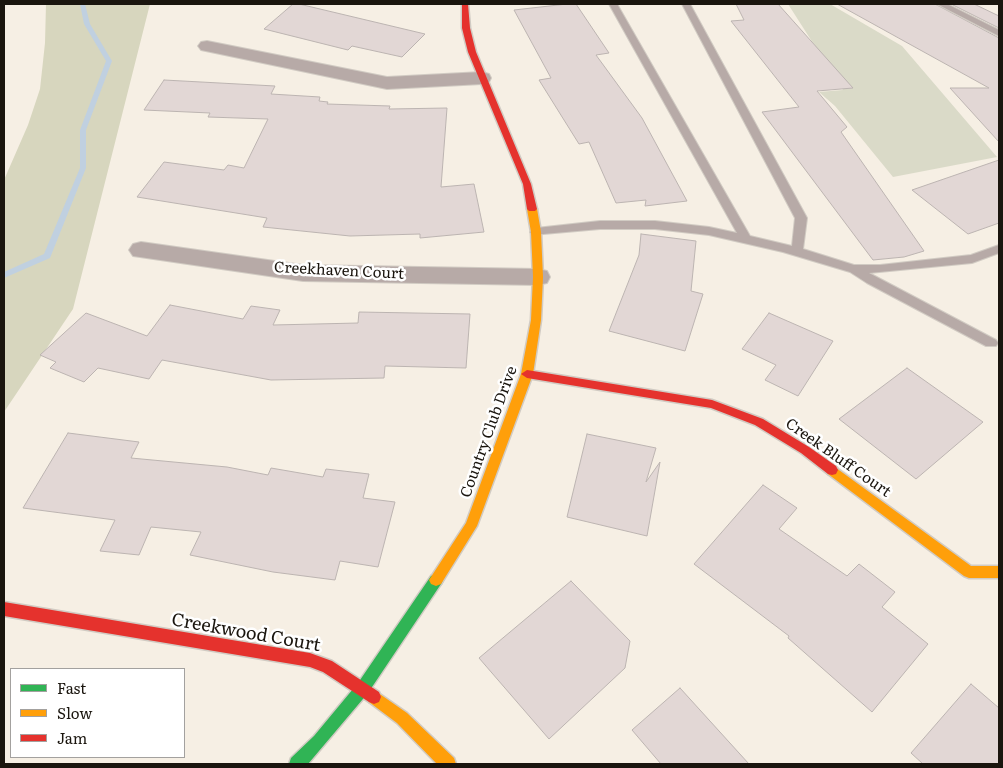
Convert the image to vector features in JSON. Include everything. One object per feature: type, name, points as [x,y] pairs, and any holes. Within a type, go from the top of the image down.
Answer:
[{"type":"street","name":"Country Club Drive","points":[[297,764],[319,741],[363,688],[388,654],[471,526],[527,374],[536,320],[538,277],[536,232],[526,184],[472,52],[466,28],[465,4]]},
{"type":"street","points":[[207,46],[387,83],[482,78]]},
{"type":"street","name":"Creekhaven Court","points":[[140,250],[303,272],[538,277]]},
{"type":"street","name":"Creek Bluff Court","points":[[527,374],[712,404],[759,422],[805,450],[970,572],[999,572]]},
{"type":"street","name":"Creekwood Court","points":[[4,609],[310,660],[327,666],[363,688],[402,718],[448,764]]},
{"type":"lane","points":[[613,4],[746,239]]},
{"type":"lane","points":[[686,4],[801,218],[797,252]]},
{"type":"lane","points":[[940,4],[999,33]]},
{"type":"lane","points":[[536,232],[600,226],[655,224],[709,231],[746,239],[854,269],[871,280],[991,343]]},
{"type":"lane","points":[[854,269],[880,269],[972,259],[999,249]]},
{"type":"green space","points":[[46,4],[150,4],[73,309],[4,412],[4,180],[28,125],[40,89],[45,43]]},
{"type":"green space","points":[[788,4],[830,4],[902,46],[997,157],[893,177],[835,106],[819,92],[843,90]]},
{"type":"building","points":[[293,4],[425,34],[402,57],[352,46],[348,50],[264,29]]},
{"type":"building","points":[[576,4],[609,53],[596,55],[642,118],[687,201],[645,206],[646,200],[616,203],[589,142],[579,144],[539,80],[551,78],[514,10]]},
{"type":"building","points":[[736,4],[778,4],[853,88],[817,91],[847,127],[841,132],[924,251],[904,257],[873,260],[762,112],[799,107],[731,21],[744,20]]},
{"type":"building","points":[[837,4],[935,4],[999,38],[999,142],[950,88],[989,88]]},
{"type":"building","points":[[951,4],[974,4],[999,16],[999,28]]},
{"type":"building","points":[[164,80],[275,86],[271,94],[320,97],[319,101],[328,102],[327,104],[390,106],[389,109],[447,108],[441,187],[474,184],[484,232],[420,238],[420,234],[350,236],[263,227],[267,218],[137,197],[164,162],[224,170],[228,165],[244,168],[268,119],[208,117],[210,113],[144,110]]},
{"type":"building","points":[[999,160],[999,223],[968,234],[912,190]]},
{"type":"building","points":[[641,234],[696,241],[691,291],[703,294],[685,351],[609,331],[639,255]]},
{"type":"building","points":[[170,305],[243,319],[251,306],[280,310],[273,325],[358,323],[359,312],[470,314],[466,368],[385,366],[384,378],[271,380],[162,360],[149,379],[98,368],[84,382],[50,368],[56,362],[40,355],[86,313],[147,336]]},
{"type":"building","points":[[769,313],[833,341],[798,396],[765,380],[776,365],[742,349]]},
{"type":"building","points":[[907,368],[983,422],[916,479],[839,419]]},
{"type":"building","points":[[68,433],[139,442],[131,458],[227,467],[268,475],[271,468],[323,477],[326,469],[369,474],[363,498],[395,502],[378,567],[340,561],[335,580],[273,572],[190,555],[201,532],[151,527],[139,555],[100,551],[115,520],[23,508]]},
{"type":"building","points":[[587,434],[656,448],[646,482],[660,462],[647,536],[567,517]]},
{"type":"building","points":[[763,485],[797,508],[779,529],[847,576],[859,564],[895,592],[882,607],[928,644],[872,712],[788,638],[789,636],[694,564]]},
{"type":"building","points":[[571,581],[630,641],[625,668],[549,739],[479,658]]},
{"type":"building","points":[[971,684],[999,708],[999,764],[923,764],[911,753]]},
{"type":"building","points":[[680,688],[749,764],[661,764],[632,730]]},
{"type":"waterway","points":[[4,275],[47,256],[83,168],[83,130],[109,61],[87,24],[82,4]]},
{"type":"traffic: fast","points":[[297,764],[319,741],[363,688],[436,580]]},
{"type":"traffic: slow","points":[[436,580],[471,526],[527,374],[536,320],[538,277],[536,232],[532,209]]},
{"type":"traffic: slow","points":[[832,470],[969,572],[999,572]]},
{"type":"traffic: slow","points":[[374,697],[402,718],[448,764]]},
{"type":"traffic: jam","points":[[465,4],[466,28],[472,52],[527,184],[532,209]]},
{"type":"traffic: jam","points":[[527,374],[712,404],[759,422],[805,450],[832,470]]},
{"type":"traffic: jam","points":[[4,609],[310,660],[327,666],[374,697]]}]
